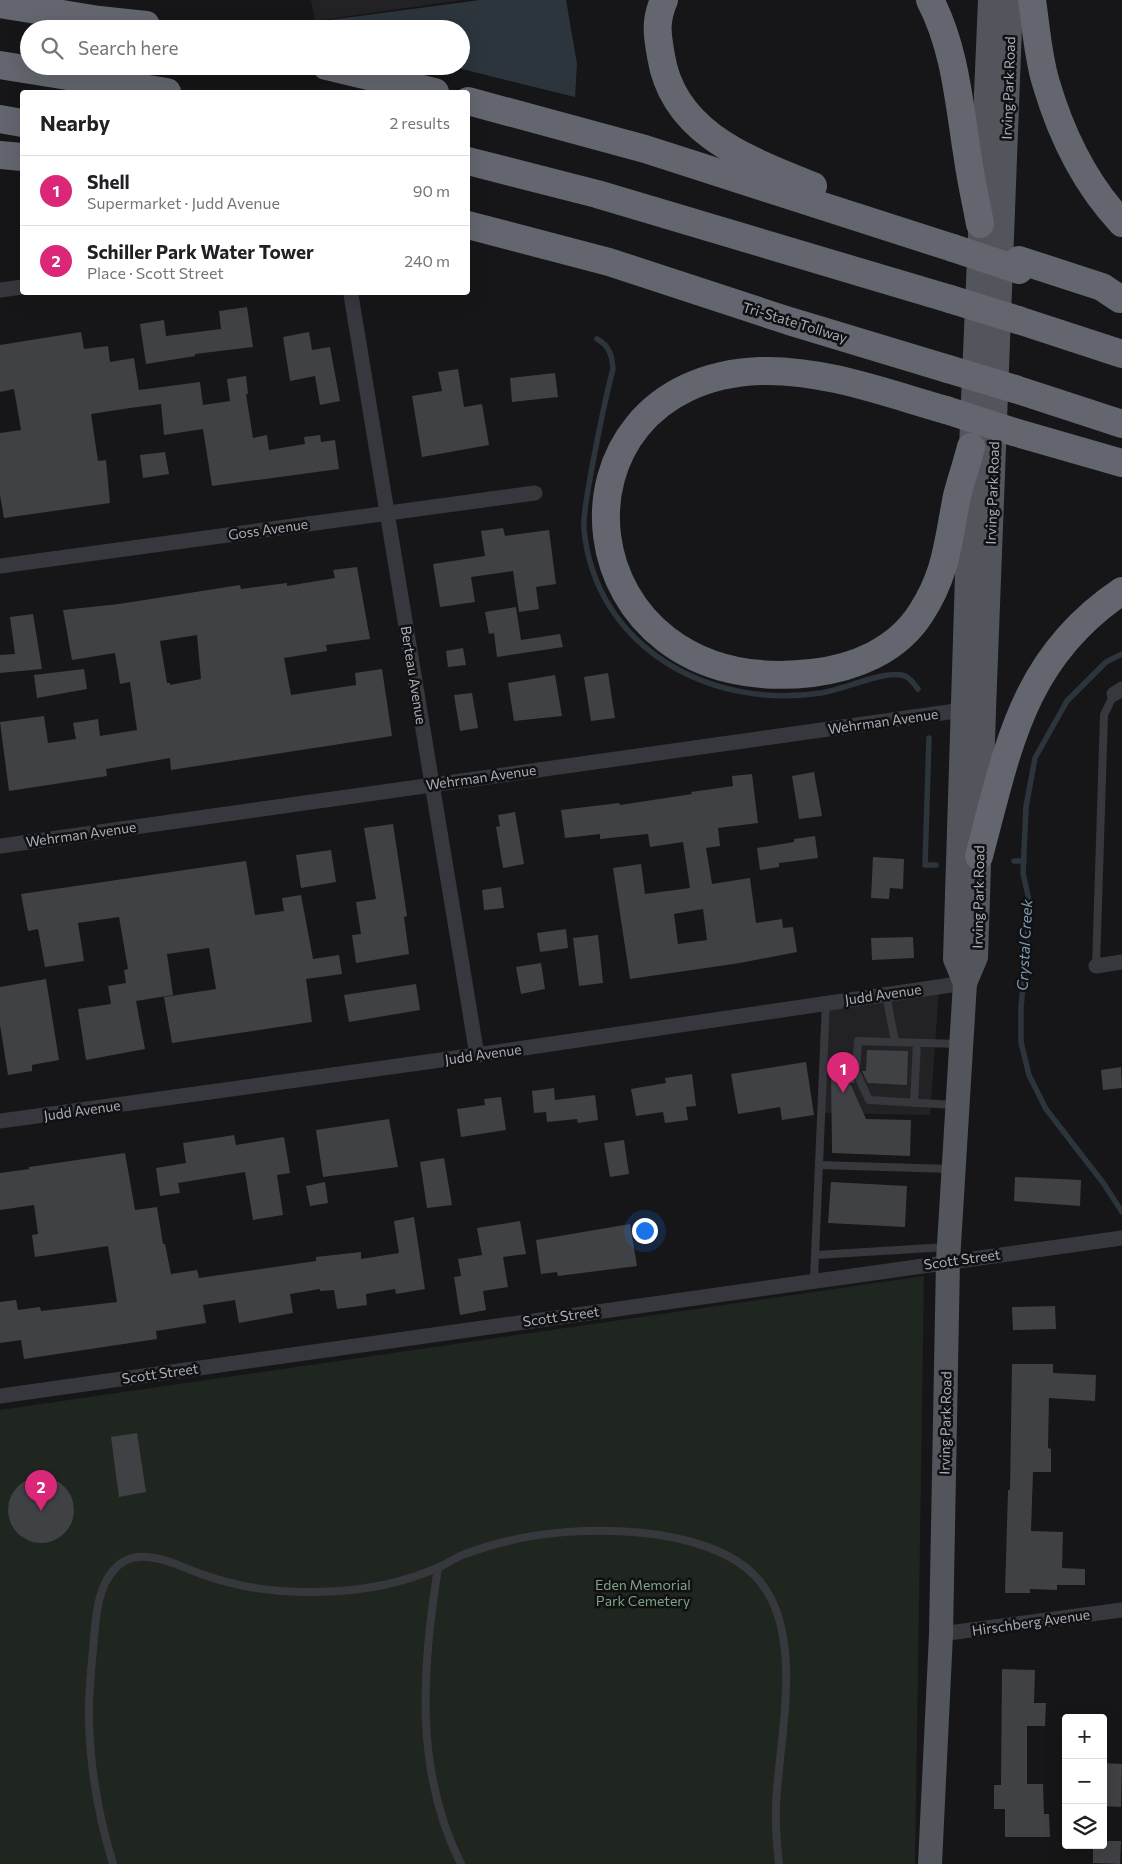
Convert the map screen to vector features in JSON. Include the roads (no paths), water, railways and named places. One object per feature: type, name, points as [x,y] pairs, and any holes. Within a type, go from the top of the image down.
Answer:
[{"type":"highway","points":[[60,0],[130,20]]},
{"type":"highway","points":[[664,0],[657,17],[663,72],[676,102],[714,140],[768,168],[953,243]]},
{"type":"highway","points":[[930,0],[943,24],[957,78],[968,160],[980,224]]},
{"type":"highway","points":[[1032,0],[1045,82],[1074,157],[1110,211],[1122,223]]},
{"type":"highway","points":[[0,4],[99,20]]},
{"type":"highway","points":[[0,65],[20,68]]},
{"type":"highway","points":[[62,75],[155,90]]},
{"type":"highway","points":[[364,75],[427,90]]},
{"type":"highway","points":[[470,102],[645,149],[953,243],[1019,265],[1098,296],[1121,299]]},
{"type":"highway","points":[[0,120],[20,123]]},
{"type":"highway","points":[[0,155],[20,157]]},
{"type":"highway","points":[[470,162],[597,194],[950,299],[1122,354]]},
{"type":"highway","name":"Tri-State Tollway","points":[[470,226],[609,262],[789,321],[1015,388],[1122,424]]},
{"type":"highway","points":[[971,447],[957,496],[952,536],[942,569],[931,594],[920,615],[906,631],[891,646],[874,656],[820,672],[802,674],[767,674],[730,669],[685,652],[668,642],[652,629],[629,601],[612,562],[605,518],[609,483],[621,454],[636,429],[651,412],[684,390],[704,381],[728,375],[760,371],[785,372],[838,380],[946,410],[1122,463]]},
{"type":"highway","points":[[979,856],[1024,705],[1040,674],[1073,632],[1122,592]]},
{"type":"main road","name":"Irving Park Road","points":[[965,983],[954,959],[971,447],[990,0]]},
{"type":"main road","name":"Irving Park Road","points":[[930,1864],[940,1634],[948,1254],[965,983],[976,957],[1011,0]]},
{"type":"street","points":[[0,290],[20,287]]},
{"type":"street","name":"Berteau Avenue","points":[[352,295],[477,1055]]},
{"type":"street","name":"Goss Avenue","points":[[0,566],[535,493]]},
{"type":"street","name":"Wehrman Avenue","points":[[0,846],[963,710]]},
{"type":"street","points":[[1096,966],[1122,962]]},
{"type":"street","name":"Judd Avenue","points":[[0,1121],[477,1055],[965,983]]},
{"type":"street","name":"Scott Street","points":[[0,1396],[814,1280],[948,1254],[1117,1239]]},
{"type":"street","name":"Hirschberg Avenue","points":[[940,1634],[1122,1610]]},
{"type":"lane","points":[[1096,966],[1104,715],[1118,692]]},
{"type":"lane","points":[[886,994],[895,1042]]},
{"type":"lane","points":[[814,1280],[826,1002]]},
{"type":"lane","points":[[957,1105],[870,1100],[856,1072],[858,1041],[960,1044]]},
{"type":"lane","points":[[914,1103],[917,1043]]},
{"type":"lane","points":[[819,1165],[953,1170]]},
{"type":"lane","points":[[816,1255],[948,1254]]},
{"type":"lane","points":[[113,1864],[94,1772],[88,1719],[96,1624],[102,1590],[112,1572],[123,1562],[134,1558],[150,1557],[178,1564],[206,1576],[244,1586],[275,1591],[355,1590],[408,1578],[438,1568],[463,1554],[509,1540],[597,1530],[674,1538],[706,1548],[737,1562],[758,1579],[777,1613],[786,1665],[786,1696],[776,1808],[779,1864]]},
{"type":"lane","points":[[438,1568],[430,1616],[425,1696],[429,1770],[441,1817],[461,1864]]},
{"type":"waterway","points":[[597,339],[610,352],[613,369],[592,469],[584,529],[593,571],[610,607],[634,637],[665,662],[700,680],[738,691],[779,696],[821,693],[874,678],[894,675],[907,677],[918,689]]},
{"type":"waterway","name":"Crystal Creek","points":[[1122,654],[1106,662],[1067,701],[1035,758],[1026,807],[1023,873],[1030,905],[1021,1008],[1021,1042],[1029,1075],[1046,1109],[1104,1184],[1122,1212]]},
{"type":"waterway","points":[[929,738],[925,865],[936,865]]},
{"type":"waterway","points":[[1014,861],[1024,861]]},
{"type":"place","name":"Shell","points":[[843,1093]]},
{"type":"place","name":"Schiller Park Water Tower","points":[[41,1511]]},
{"type":"park label","name":"Eden Memorial Park Cemetery","points":[[643,1592]]}]
